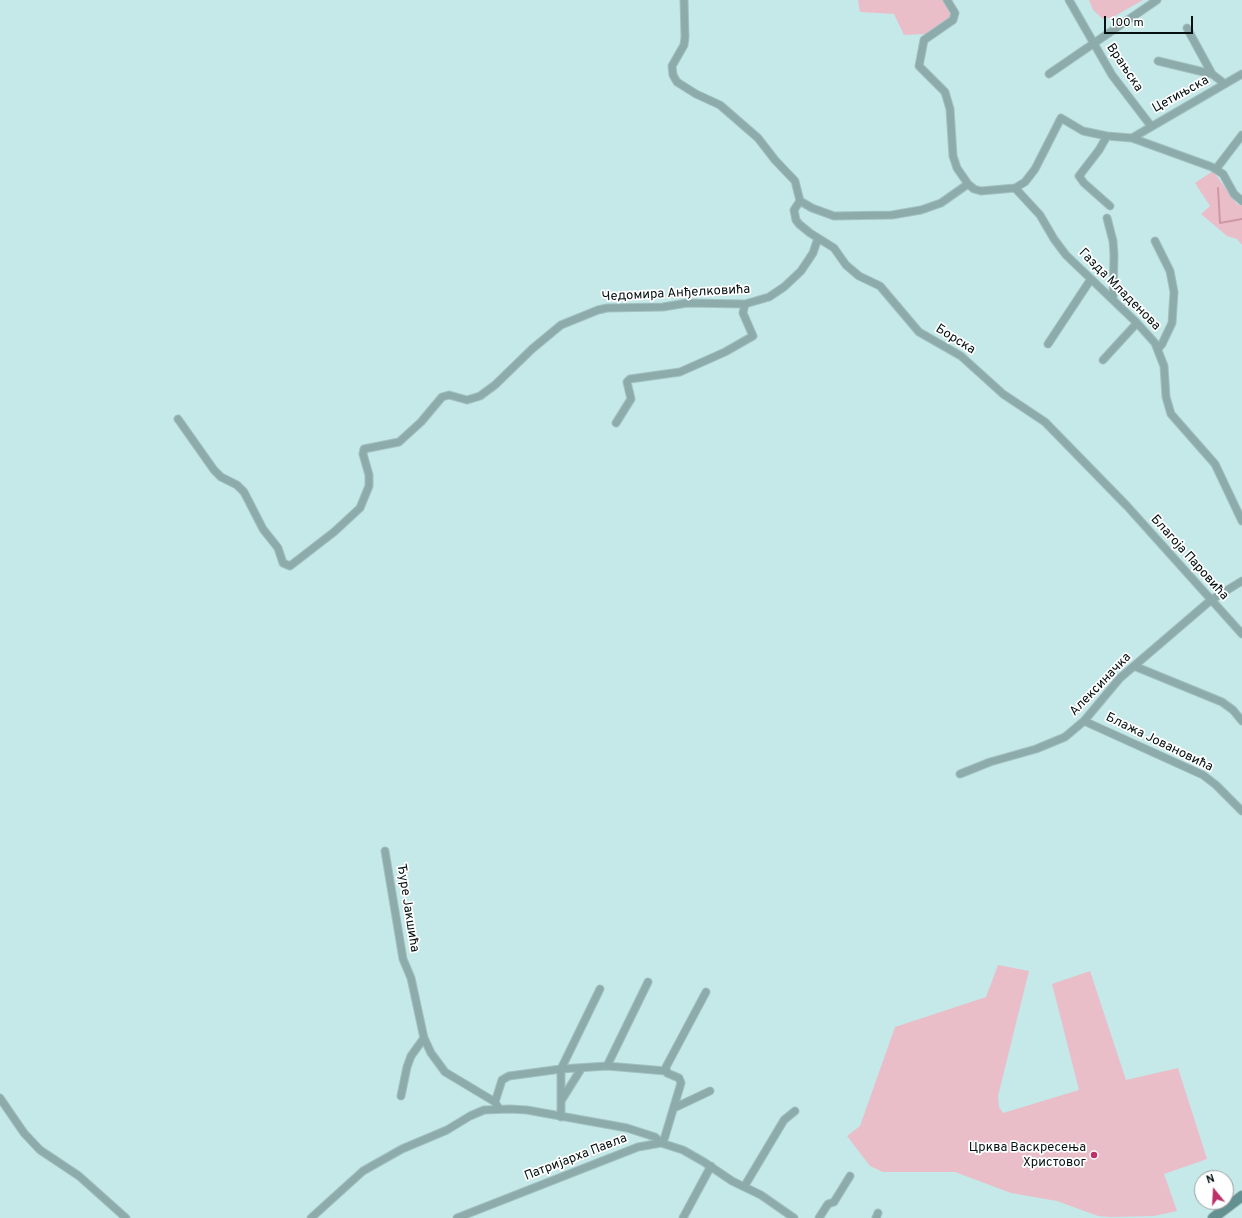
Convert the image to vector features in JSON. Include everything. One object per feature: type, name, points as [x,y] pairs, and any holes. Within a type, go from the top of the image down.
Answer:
[{"type":"street","points":[[684,0],[684,45],[672,66],[673,75],[677,82],[696,94],[720,105],[758,138],[775,160],[795,180],[800,201],[812,208],[834,216],[892,215],[921,210],[941,203],[968,184]]},
{"type":"street","points":[[948,0],[955,13],[954,20],[924,40],[919,66],[945,92],[950,109],[953,156],[957,168],[968,184],[974,189],[981,191],[1015,188],[1025,182],[1044,155],[1061,118],[1083,131],[1107,136],[1132,138],[1216,169],[1223,174],[1234,194],[1242,201]]},
{"type":"street","name":"Врањска","points":[[1069,0],[1112,75],[1151,126]]},
{"type":"street","points":[[1049,74],[1157,0]]},
{"type":"street","points":[[1187,28],[1212,74],[1225,84]]},
{"type":"street","points":[[1158,61],[1212,74]]},
{"type":"street","name":"Цетињска","points":[[1132,138],[1242,74]]},
{"type":"street","points":[[1216,169],[1242,135]]},
{"type":"street","points":[[1107,136],[1099,150],[1079,176],[1088,187],[1110,206]]},
{"type":"street","name":"Газда Младенова","points":[[1015,188],[1040,215],[1054,239],[1066,255],[1138,323],[1158,349],[1164,366],[1166,397],[1171,414],[1212,460],[1242,521]]},
{"type":"street","name":"Борска","points":[[800,201],[794,210],[796,220],[818,238],[834,248],[846,265],[859,276],[885,290],[920,332],[960,356],[1003,394],[1045,422],[1118,498]]},
{"type":"street","points":[[1106,218],[1114,255],[1113,300]]},
{"type":"street","name":"Чедомира Анђелковића","points":[[178,419],[214,470],[221,477],[237,485],[244,492],[264,529],[278,548],[282,563],[288,566],[298,561],[334,532],[360,508],[366,497],[369,486],[369,475],[363,454],[364,449],[399,442],[421,422],[441,398],[449,395],[467,400],[480,396],[495,385],[532,349],[561,325],[598,310],[607,308],[663,307],[686,303],[745,304],[769,297],[790,282],[809,260],[818,238]]},
{"type":"street","points":[[1155,241],[1170,271],[1174,292],[1172,323],[1158,349]]},
{"type":"street","points":[[1048,344],[1091,279]]},
{"type":"street","points":[[616,423],[630,399],[626,382],[630,379],[680,372],[720,354],[752,336],[743,313],[745,304]]},
{"type":"street","points":[[1104,360],[1138,323]]},
{"type":"street","name":"Благоја Паровића","points":[[1118,498],[1242,634]]},
{"type":"street","name":"Алексиначка","points":[[960,774],[983,764],[1052,743],[1064,737],[1084,721],[1116,683],[1134,666],[1211,600],[1242,581]]},
{"type":"street","points":[[1134,666],[1222,702],[1233,710],[1242,722]]},
{"type":"street","name":"Блажа Јовановића","points":[[1084,721],[1192,769],[1216,785],[1241,806]]},
{"type":"street","name":"Ђуре Јакшића","points":[[385,851],[403,958],[412,978],[422,1040],[445,1072],[480,1095],[495,1102]]},
{"type":"street","points":[[607,1066],[648,982]]},
{"type":"street","points":[[561,1116],[561,1069],[600,989]]},
{"type":"street","points":[[666,1071],[666,1067],[706,992]]},
{"type":"street","points":[[401,1096],[407,1067],[411,1056],[422,1040]]},
{"type":"street","points":[[311,1218],[363,1171],[402,1149],[441,1132],[484,1110],[527,1110],[561,1116],[638,1131],[655,1137],[662,1143],[674,1108],[680,1080],[666,1071],[607,1066],[581,1069],[561,1069],[505,1077],[502,1080],[495,1102],[499,1109]]},
{"type":"street","points":[[562,1101],[581,1069]]},
{"type":"street","points":[[674,1108],[710,1091]]},
{"type":"street","points":[[480,1095],[484,1110]]},
{"type":"street","points":[[0,1098],[24,1133],[40,1150],[79,1176],[126,1218]]},
{"type":"street","points":[[744,1187],[784,1120],[795,1111]]},
{"type":"street","name":"Патријарха Павла","points":[[457,1218],[638,1147],[662,1143],[683,1150],[744,1187],[761,1195],[794,1218]]},
{"type":"street","points":[[683,1218],[711,1166]]},
{"type":"street","points":[[819,1218],[828,1204],[834,1202],[850,1176]]},
{"type":"street","points":[[1213,1218],[1242,1196]]},
{"type":"shaded area","points":[[858,0],[943,0],[952,12],[950,20],[925,34],[904,35],[894,14],[860,12]]},
{"type":"shaded area","points":[[1089,0],[1143,0],[1113,17],[1103,19],[1093,10]]},
{"type":"shaded area","points":[[1213,171],[1237,204],[1242,206],[1242,245],[1237,239],[1227,236],[1201,214],[1210,206],[1195,183]]},
{"type":"shaded area","points":[[998,965],[1029,971],[998,1096],[999,1107],[1003,1113],[1079,1090],[1052,984],[1090,971],[1126,1080],[1178,1068],[1207,1159],[1164,1174],[1177,1211],[1154,1216],[1098,1216],[1057,1201],[1011,1193],[955,1172],[883,1172],[870,1166],[847,1136],[860,1126],[895,1027],[986,997]]},
{"type":"waterway","points":[[1218,188],[1220,223],[1242,219]]},
{"type":"place","name":"Црква Васкресења Христовог","points":[[1094,1155]]}]
